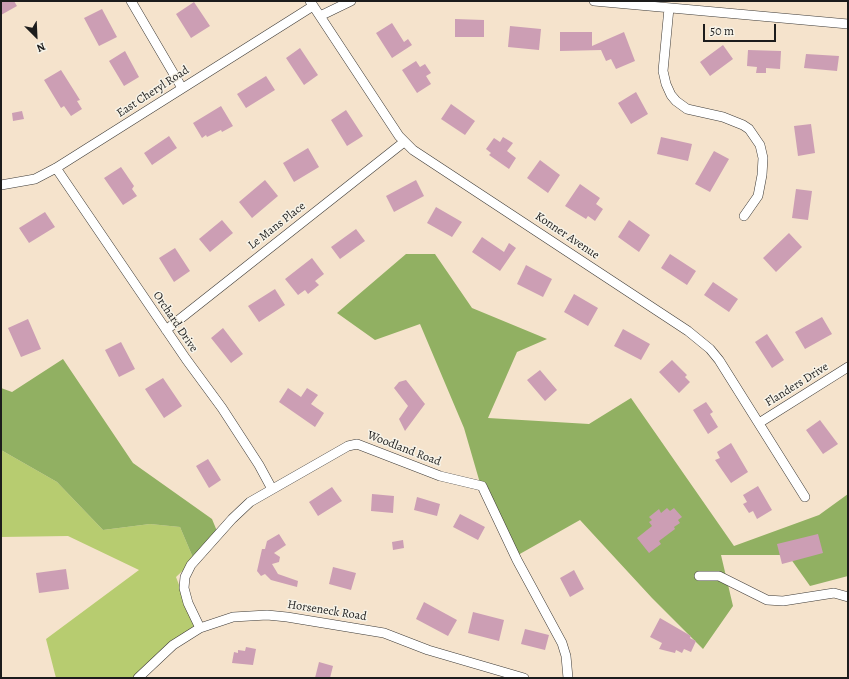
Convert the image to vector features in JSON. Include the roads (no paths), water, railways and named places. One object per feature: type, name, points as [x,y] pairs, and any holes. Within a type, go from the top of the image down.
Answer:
[{"type":"street","points":[[131,1],[182,88]]},
{"type":"street","points":[[320,16],[351,1]]},
{"type":"street","points":[[594,1],[848,24]]},
{"type":"street","name":"East Cheryl Road","points":[[1,185],[35,179],[56,168],[312,3]]},
{"type":"street","name":"Konner Avenue","points":[[312,3],[404,142],[413,150],[688,331],[719,360],[805,496]]},
{"type":"street","points":[[669,8],[663,71],[666,84],[671,95],[676,101],[687,109],[723,117],[743,125],[749,129],[760,146],[763,158],[762,175],[758,196],[744,216]]},
{"type":"street","name":"Le Mans Place","points":[[166,330],[404,142]]},
{"type":"street","name":"Orchard Drive","points":[[56,168],[166,330],[222,408],[259,465],[272,490]]},
{"type":"street","name":"Flanders Drive","points":[[759,423],[848,366]]},
{"type":"street","name":"Woodland Road","points":[[200,628],[188,603],[184,588],[187,570],[232,519],[250,502],[348,446],[357,444],[440,476],[482,486],[517,560],[562,643],[566,656],[568,678]]},
{"type":"street","points":[[699,576],[719,576],[767,600],[783,601],[834,593],[848,597]]},
{"type":"street","name":"Horseneck Road","points":[[138,678],[173,645],[200,628],[233,617],[267,615],[384,633],[428,650],[524,678]]}]
